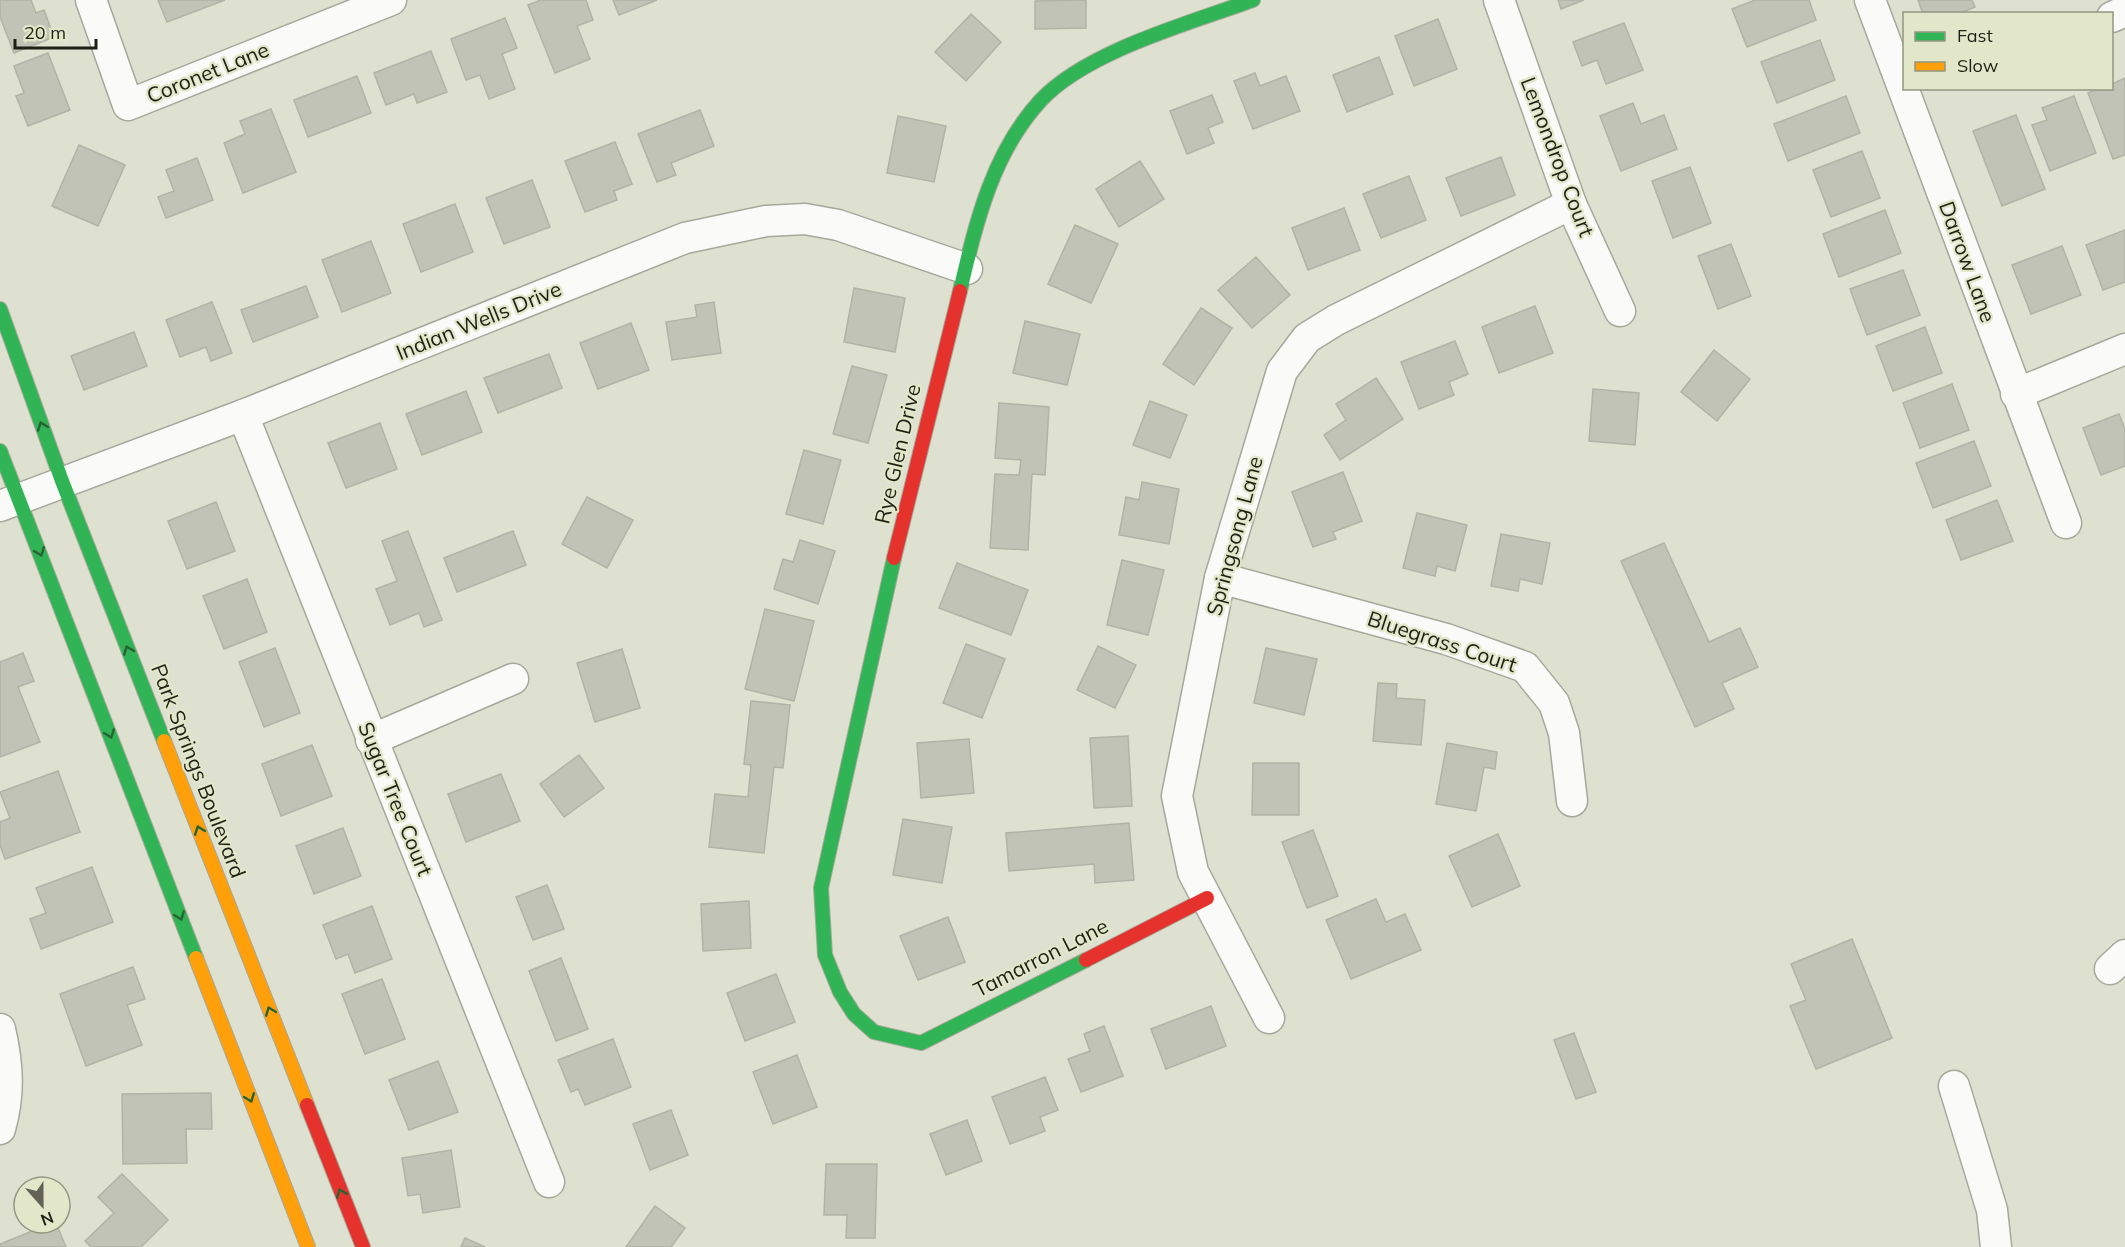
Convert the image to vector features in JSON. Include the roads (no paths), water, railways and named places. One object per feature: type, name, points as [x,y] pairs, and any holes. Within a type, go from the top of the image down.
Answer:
[{"type":"main road","name":"Rye Glen Drive","points":[[892,1038],[874,1032],[854,1014],[840,993],[825,955],[821,888],[925,423],[967,269],[979,213],[1013,133],[1044,98],[1076,74],[1132,46],[1253,0]]},
{"type":"main road","name":"Park Springs Boulevard","points":[[0,309],[62,481],[363,1247]]},
{"type":"main road","points":[[0,451],[9,502],[308,1247]]},
{"type":"main road","name":"Tamarron Lane","points":[[892,1038],[921,1043],[1207,898]]},
{"type":"street","name":"Coronet Lane","points":[[92,0],[128,105],[391,0]]},
{"type":"street","name":"Lemondrop Court","points":[[1499,0],[1571,204],[1620,311]]},
{"type":"street","name":"Darrow Lane","points":[[1870,0],[1903,66]]},
{"type":"street","name":"Darrow Lane","points":[[1916,92],[2016,394],[2066,523]]},
{"type":"street","name":"Springsong Lane","points":[[1269,1018],[1193,872],[1176,796],[1220,578],[1282,371],[1307,338],[1335,320],[1571,204]]},
{"type":"street","name":"Indian Wells Drive","points":[[9,502],[243,415],[685,238],[766,221],[805,219],[838,225],[967,269]]},
{"type":"street","points":[[2016,394],[2125,349]]},
{"type":"street","name":"Sugar Tree Court","points":[[243,415],[549,1182]]},
{"type":"street","name":"Bluegrass Court","points":[[1220,578],[1446,639],[1525,667],[1554,703],[1564,733],[1572,801]]},
{"type":"street","points":[[371,740],[513,679]]},
{"type":"street","points":[[0,1029],[8,1063],[6,1106],[0,1129]]},
{"type":"street","points":[[1954,1086],[1992,1210],[1996,1247]]}]
